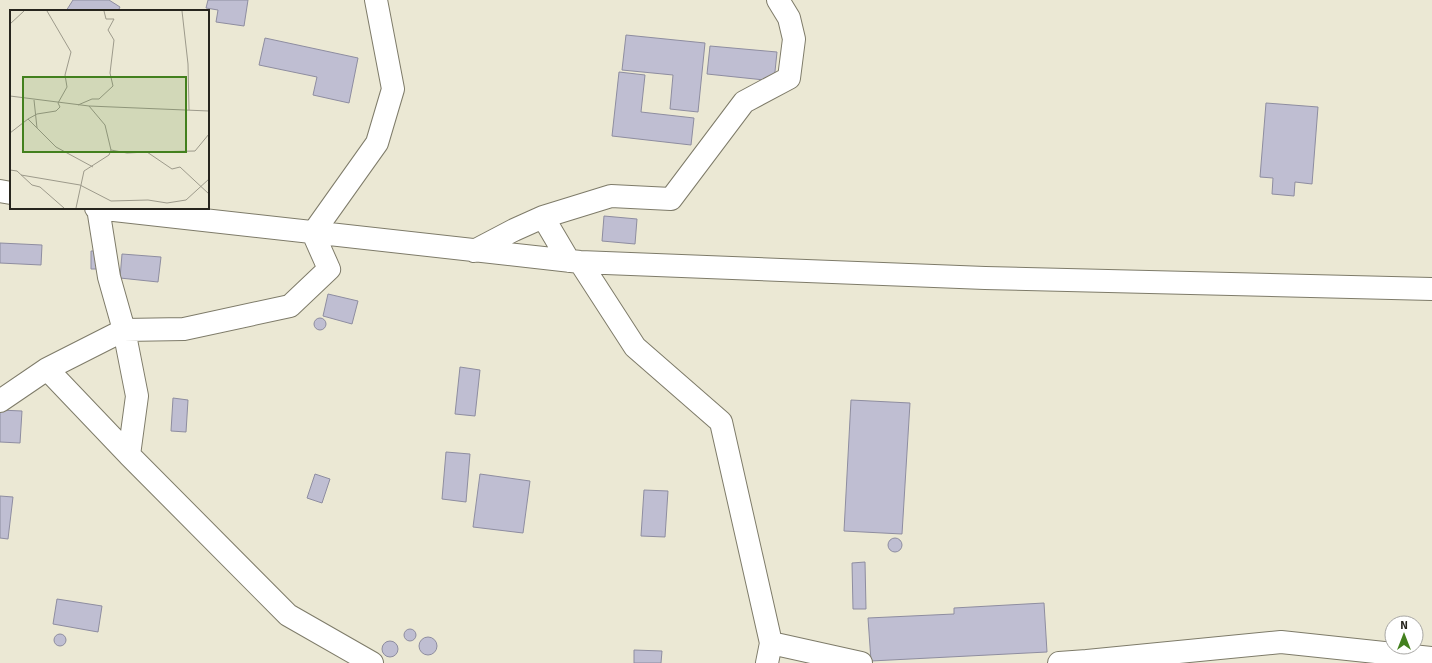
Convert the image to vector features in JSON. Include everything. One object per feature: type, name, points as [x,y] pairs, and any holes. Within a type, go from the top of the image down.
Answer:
[{"type":"street","points":[[313,233],[377,143],[393,88],[376,0]]},
{"type":"street","points":[[474,251],[543,217],[611,196],[671,199],[744,102],[789,78],[794,39],[788,18],[778,0]]},
{"type":"street","points":[[0,192],[10,193]]},
{"type":"street","points":[[97,209],[109,277],[124,330],[137,396],[129,455]]},
{"type":"street","points":[[106,209],[574,261],[985,278],[1432,289]]},
{"type":"street","points":[[543,217],[635,347],[721,422],[769,653],[861,663]]},
{"type":"street","points":[[0,401],[47,369],[124,330],[184,329],[290,306],[329,269],[313,233]]},
{"type":"street","points":[[47,369],[129,455],[288,615],[372,663]]},
{"type":"street","points":[[1059,663],[1089,662],[1281,642],[1432,658]]},
{"type":"building","points":[[73,0],[109,0],[120,7],[118,10],[67,10]]},
{"type":"building","points":[[208,0],[248,0],[244,26],[216,22],[218,10],[206,8]]},
{"type":"building","points":[[626,35],[705,43],[698,112],[670,109],[673,75],[622,70]]},
{"type":"building","points":[[265,38],[358,58],[349,103],[313,95],[317,77],[259,65]]},
{"type":"building","points":[[710,46],[777,52],[774,81],[707,74]]},
{"type":"building","points":[[619,72],[645,75],[641,112],[694,118],[691,145],[612,136]]},
{"type":"building","points":[[1266,103],[1318,107],[1312,184],[1295,182],[1294,196],[1272,194],[1273,178],[1260,177]]},
{"type":"building","points":[[604,216],[637,219],[635,244],[602,241]]},
{"type":"building","points":[[0,243],[42,245],[41,265],[0,263]]},
{"type":"building","points":[[91,251],[100,251],[100,269],[91,269]]},
{"type":"building","points":[[122,254],[161,257],[158,282],[120,278]]},
{"type":"building","points":[[328,294],[358,301],[352,324],[323,316]]},
{"type":"building","points":[[320,318],[324,320],[326,324],[324,328],[320,330],[316,328],[314,324],[316,320]]},
{"type":"building","points":[[460,367],[480,370],[475,416],[455,414]]},
{"type":"building","points":[[173,398],[188,400],[186,432],[171,431]]},
{"type":"building","points":[[851,400],[910,403],[902,534],[844,531]]},
{"type":"building","points":[[0,410],[22,411],[20,443],[0,442]]},
{"type":"building","points":[[446,452],[470,454],[466,502],[442,499]]},
{"type":"building","points":[[315,474],[330,479],[322,503],[307,498]]},
{"type":"building","points":[[480,474],[530,481],[523,533],[473,527]]},
{"type":"building","points":[[644,490],[668,491],[665,537],[641,536]]},
{"type":"building","points":[[0,496],[13,497],[8,539],[0,538]]},
{"type":"building","points":[[895,538],[900,540],[902,545],[900,550],[895,552],[890,550],[888,545],[890,540]]},
{"type":"building","points":[[865,562],[866,609],[853,609],[852,563]]},
{"type":"building","points":[[57,599],[102,606],[98,632],[53,624]]},
{"type":"building","points":[[1044,603],[1047,652],[871,661],[868,618],[954,614],[954,608]]},
{"type":"building","points":[[410,629],[414,631],[416,635],[414,639],[410,641],[406,639],[404,635],[406,631]]},
{"type":"building","points":[[62,634],[65,635],[65,645],[58,646],[55,645],[54,638],[55,635]]},
{"type":"building","points":[[428,637],[434,640],[437,646],[434,652],[428,655],[422,652],[419,646],[422,640]]},
{"type":"building","points":[[387,641],[393,641],[398,646],[396,655],[393,657],[387,657],[382,652],[382,646]]},
{"type":"building","points":[[634,650],[662,651],[661,663],[634,663]]}]
